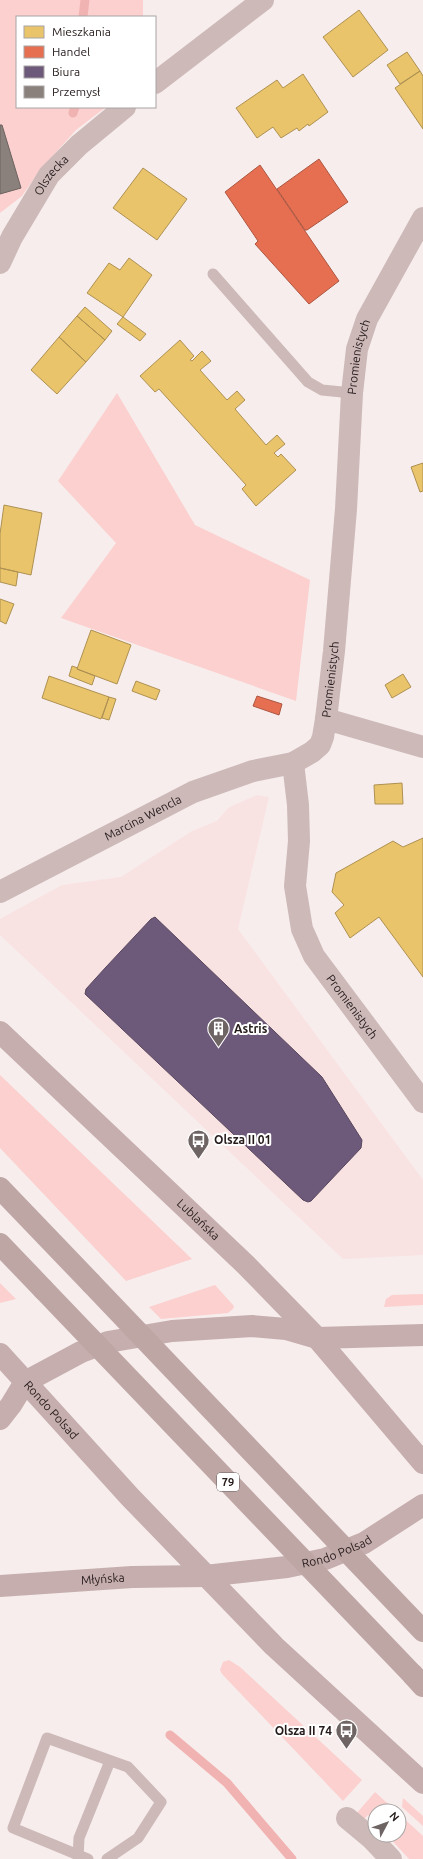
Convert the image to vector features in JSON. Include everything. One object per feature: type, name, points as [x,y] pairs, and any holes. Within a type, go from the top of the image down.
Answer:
[{"type":"main road","name":"Lublańska","points":[[0,1032],[236,1256],[317,1338]]},
{"type":"main road","points":[[0,1188],[423,1631]]},
{"type":"main road","name":"79","points":[[0,1244],[418,1681]]},
{"type":"main road","name":"Rondo Polsad","points":[[317,1338],[286,1329],[252,1326],[172,1331],[108,1342],[81,1352],[24,1382],[205,1576],[287,1567],[325,1559],[364,1543],[423,1505]]},
{"type":"main road","points":[[317,1338],[423,1335]]},
{"type":"main road","points":[[317,1338],[423,1463]]},
{"type":"main road","points":[[0,1354],[24,1382],[11,1405],[0,1420]]},
{"type":"main road","name":"Młyńska","points":[[0,1586],[132,1576],[205,1576]]},
{"type":"main road","points":[[205,1576],[274,1646],[423,1783]]},
{"type":"street","points":[[156,82],[263,0]]},
{"type":"street","name":"Olszecka","points":[[0,263],[6,239],[50,175],[79,145],[124,108]]},
{"type":"street","name":"Promienistych","points":[[423,218],[367,320],[354,366],[346,509],[334,650],[326,719],[320,745],[312,752],[293,763],[298,806],[299,841],[295,886],[302,929],[314,956],[423,1102]]},
{"type":"street","points":[[326,719],[423,747]]},
{"type":"street","name":"Marcina Wencla","points":[[0,892],[193,792],[253,771],[293,763]]},
{"type":"street","points":[[347,1818],[371,1838],[391,1859]]},
{"type":"lane","points":[[213,274],[308,382],[322,390],[352,393]]},
{"type":"lane","points":[[106,1859],[138,1838],[161,1802],[128,1767],[47,1738],[13,1828],[81,1858],[79,1838],[110,1761]]},
{"type":"shaded area","points":[[0,0],[143,0],[143,16],[16,16],[16,108],[105,108],[76,130],[40,170],[22,196],[0,213]]},
{"type":"shaded area","points":[[117,393],[195,525],[310,580],[296,701],[61,618],[116,543],[58,481]]},
{"type":"shaded area","points":[[257,795],[269,797],[238,929],[423,1180],[423,1255],[343,1259],[0,935],[0,919],[62,885],[121,877],[192,831],[217,821],[228,808]]},
{"type":"shaded area","points":[[0,1075],[192,1259],[126,1281],[0,1148]]},
{"type":"shaded area","points":[[0,1283],[16,1299],[0,1303]]},
{"type":"shaded area","points":[[215,1285],[234,1306],[228,1313],[161,1319],[149,1307]]},
{"type":"shaded area","points":[[423,1294],[423,1305],[384,1307],[386,1299],[392,1295]]},
{"type":"shaded area","points":[[229,1660],[240,1667],[362,1780],[343,1801],[222,1674],[220,1670],[223,1662]]},
{"type":"shaded area","points":[[375,1792],[387,1803],[367,1803],[367,1816],[363,1820],[356,1814]]},
{"type":"shaded area","points":[[403,1798],[423,1816],[423,1826],[407,1812],[407,1803],[402,1803]]},
{"type":"shaded area","points":[[407,1821],[423,1836],[423,1859],[409,1859],[394,1843],[407,1843]]},
{"type":"building: Mieszkania","points":[[359,10],[388,50],[353,77],[323,37]]},
{"type":"building: Mieszkania","points":[[407,52],[420,71],[400,84],[387,65]]},
{"type":"building: Mieszkania","points":[[420,71],[423,76],[423,129],[395,88]]},
{"type":"building: Mieszkania","points":[[303,74],[328,112],[309,126],[308,124],[299,131],[297,128],[281,138],[273,127],[257,138],[236,108],[277,80],[283,88]]},
{"type":"building: Mieszkania","points":[[143,168],[187,199],[157,240],[113,208]]},
{"type":"building: Mieszkania","points":[[129,258],[152,275],[123,317],[87,293],[109,263],[120,270]]},
{"type":"building: Mieszkania","points":[[85,307],[112,331],[105,340],[77,316]]},
{"type":"building: Mieszkania","points":[[77,316],[105,340],[86,362],[59,337]]},
{"type":"building: Mieszkania","points":[[123,317],[146,334],[140,341],[117,324]]},
{"type":"building: Mieszkania","points":[[59,337],[86,362],[57,394],[31,370]]},
{"type":"building: Mieszkania","points":[[180,340],[194,356],[190,360],[192,361],[202,351],[211,361],[200,370],[227,400],[237,391],[245,400],[235,409],[266,445],[277,435],[285,444],[274,453],[278,457],[281,454],[296,470],[256,506],[242,489],[246,485],[159,389],[155,392],[140,376]]},
{"type":"building: Mieszkania","points":[[423,463],[423,491],[420,492],[411,467]]},
{"type":"building: Mieszkania","points":[[4,505],[42,513],[31,575],[0,568],[0,534]]},
{"type":"building: Mieszkania","points":[[0,568],[18,572],[16,586],[0,582]]},
{"type":"building: Mieszkania","points":[[0,599],[14,604],[6,624],[0,621]]},
{"type":"building: Mieszkania","points":[[91,630],[131,645],[117,684],[77,669]]},
{"type":"building: Mieszkania","points":[[72,666],[95,676],[92,685],[69,676]]},
{"type":"building: Mieszkania","points":[[403,674],[411,687],[392,698],[385,685]]},
{"type":"building: Mieszkania","points":[[49,676],[109,697],[101,719],[42,698]]},
{"type":"building: Mieszkania","points":[[136,681],[160,690],[156,700],[132,691]]},
{"type":"building: Mieszkania","points":[[109,697],[116,699],[109,720],[102,718]]},
{"type":"building: Mieszkania","points":[[402,783],[403,804],[375,804],[374,785]]},
{"type":"building: Mieszkania","points":[[423,838],[423,977],[379,917],[350,938],[335,913],[344,905],[332,892],[336,873],[393,841],[403,847]]},
{"type":"building: Handel","points":[[319,159],[348,202],[305,230],[277,189]]},
{"type":"building: Handel","points":[[260,165],[339,281],[309,304],[255,244],[258,241],[225,192]]},
{"type":"building: Handel","points":[[257,696],[282,704],[279,715],[253,706]]},
{"type":"building: Biura","name":"Astris","points":[[155,917],[322,1077],[362,1140],[361,1148],[311,1201],[308,1202],[303,1200],[85,994],[86,989],[106,967],[151,919]]},
{"type":"building: Przemysł","points":[[0,125],[2,125],[21,188],[0,194]]},
{"type":"waterway","points":[[83,16],[85,0]]},
{"type":"waterway","points":[[73,113],[75,108]]},
{"type":"waterway","points":[[170,1735],[227,1783],[292,1859]]},
{"type":"place","name":"Astris","points":[[218,1048]]},
{"type":"place","name":"Olsza II 01","points":[[198,1160]]},
{"type":"place","name":"Olsza II 74","points":[[347,1750]]}]
